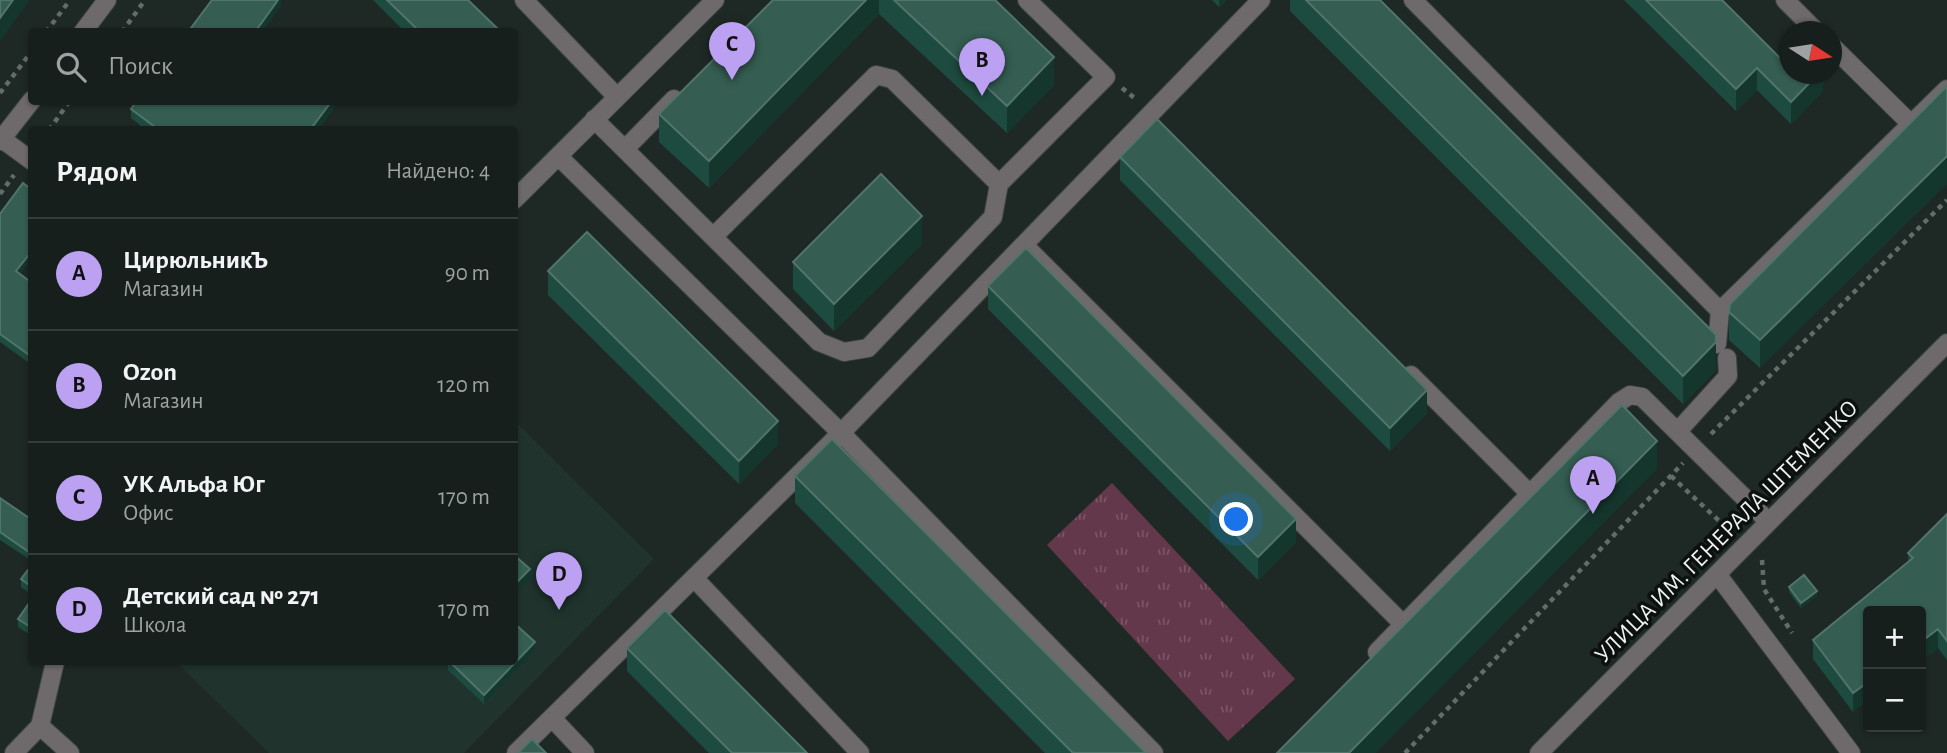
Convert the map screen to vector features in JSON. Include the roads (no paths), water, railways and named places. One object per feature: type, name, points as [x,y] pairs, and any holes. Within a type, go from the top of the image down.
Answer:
[{"type":"street","points":[[86,28],[107,0]]},
{"type":"street","points":[[524,0],[616,96]]},
{"type":"street","points":[[518,196],[715,0]]},
{"type":"street","points":[[594,119],[819,342],[844,352],[868,348],[993,217],[999,184],[1106,77],[1027,0]]},
{"type":"street","points":[[516,753],[841,433],[1024,244],[1155,118],[1261,0]]},
{"type":"street","points":[[1413,0],[1720,311],[1722,351],[1728,376],[1678,431]]},
{"type":"street","points":[[1785,0],[1806,21]]},
{"type":"street","points":[[1842,56],[1910,123]]},
{"type":"street","points":[[713,237],[876,75],[892,79],[999,184]]},
{"type":"street","points":[[625,149],[690,84]]},
{"type":"street","points":[[1720,311],[1947,89]]},
{"type":"street","points":[[28,105],[1,140],[28,158]]},
{"type":"street","points":[[558,156],[841,433],[1154,753]]},
{"type":"street","points":[[1024,244],[1404,625]]},
{"type":"street","name":"УЛИЦА ИМ. ГЕНЕРАЛА ШТЕМЕНКО","points":[[1539,753],[1947,343]]},
{"type":"street","points":[[1394,357],[1530,494]]},
{"type":"street","points":[[1365,664],[1619,402],[1630,395],[1642,397],[1768,521]]},
{"type":"street","points":[[1717,574],[1851,753]]},
{"type":"street","points":[[695,579],[860,753]]},
{"type":"street","points":[[13,753],[40,726],[54,665]]},
{"type":"street","points":[[552,718],[585,753]]},
{"type":"street","points":[[40,726],[70,753]]},
{"type":"place","name":"УК Альфа Юг","points":[[732,80]]},
{"type":"place","name":"Ozon","points":[[982,96]]},
{"type":"place","name":"ЦирюльникЪ","points":[[1593,514]]},
{"type":"place","name":"Детский сад № 271","points":[[559,610]]}]
